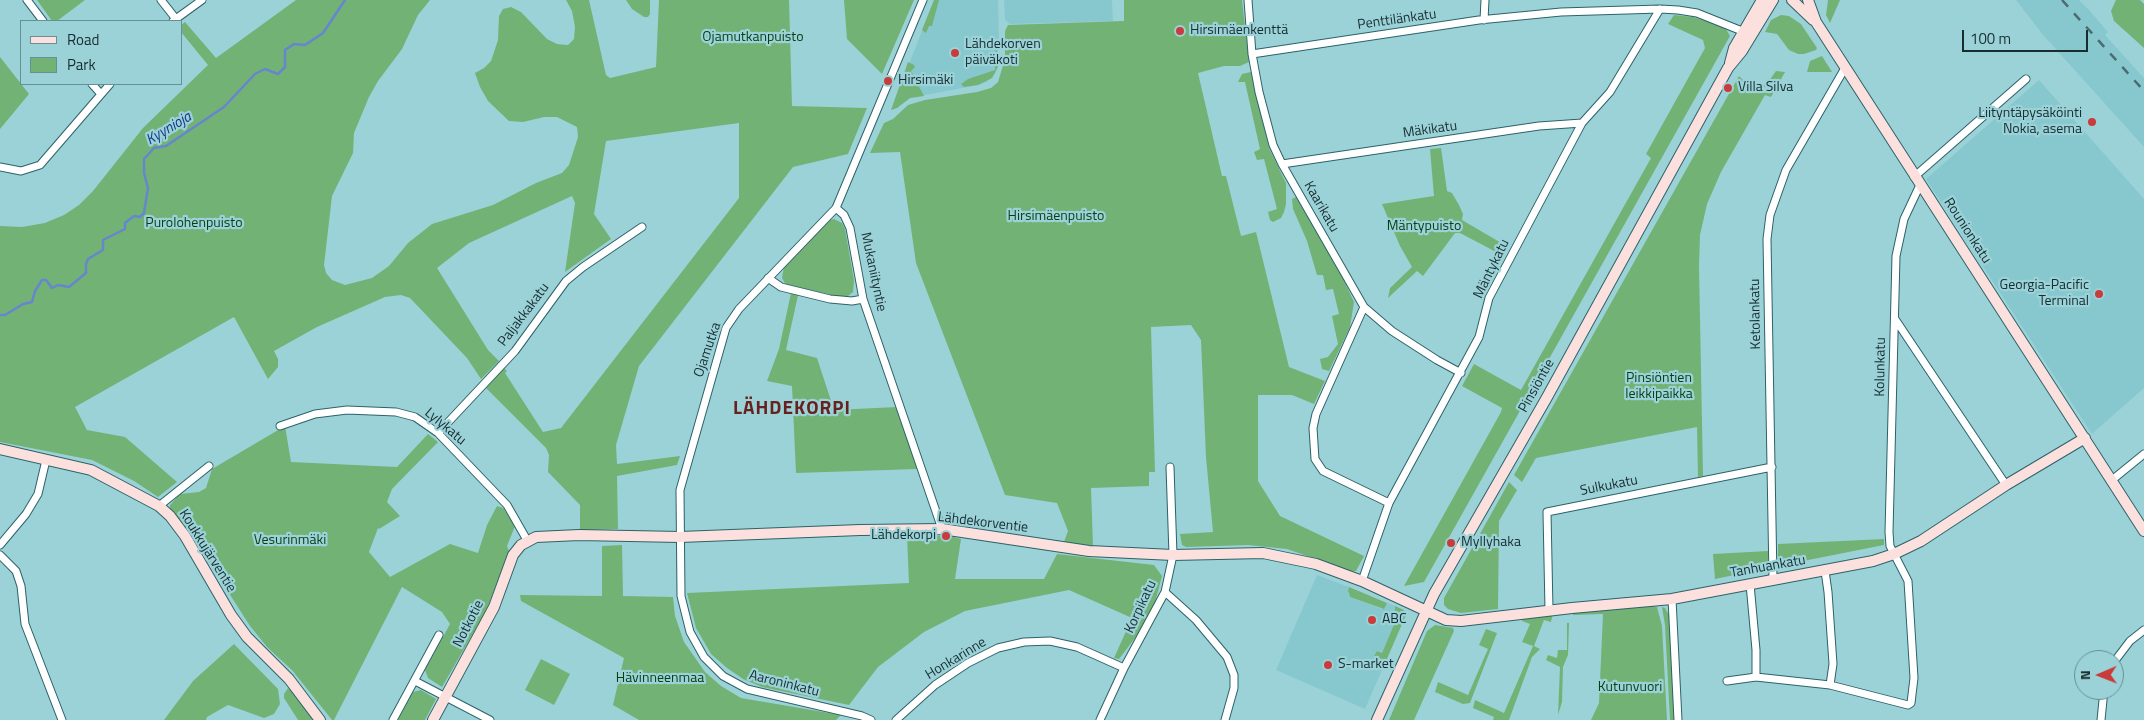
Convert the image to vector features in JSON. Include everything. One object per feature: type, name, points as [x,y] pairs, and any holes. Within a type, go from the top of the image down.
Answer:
[{"type":"street","points":[[27,0],[42,20]]},
{"type":"street","points":[[161,0],[175,20],[202,0]]},
{"type":"street","points":[[836,208],[898,63],[922,0]]},
{"type":"street","name":"Kaarikatu","points":[[1248,0],[1252,54],[1266,122],[1282,164],[1364,307],[1399,335],[1461,373]]},
{"type":"street","points":[[1484,20],[1485,0]]},
{"type":"street","points":[[1654,0],[1660,9]]},
{"type":"street","name":"Pinsiöntie","points":[[1377,720],[1426,610],[1546,399],[1728,68],[1742,51],[1762,0]]},
{"type":"street","name":"Pinsiöntie","points":[[1748,33],[1773,0]]},
{"type":"street","name":"Rounionkatu","points":[[1792,0],[1816,22]]},
{"type":"street","name":"Rounionkatu","points":[[1808,0],[1816,22],[1845,68],[2144,531]]},
{"type":"street","name":"Penttilänkatu","points":[[1252,54],[1484,20],[1562,12],[1660,9],[1697,13],[1748,33]]},
{"type":"street","name":"Mäntykatu","points":[[1362,581],[1389,504],[1479,337],[1489,298],[1582,123],[1610,92],[1660,9]]},
{"type":"street","name":"Ketolankatu","points":[[1773,579],[1767,239],[1770,215],[1786,170],[1845,68]]},
{"type":"street","points":[[1917,181],[2026,79]]},
{"type":"street","points":[[93,85],[100,93]]},
{"type":"street","points":[[0,167],[21,171],[40,165],[100,93],[109,85]]},
{"type":"street","name":"Mäkikatu","points":[[1282,164],[1539,126],[1582,123]]},
{"type":"street","name":"Kolunkatu","points":[[1830,685],[1908,705],[1911,703],[1914,678],[1908,588],[1904,573],[1890,546],[1889,532],[1896,256],[1904,219],[1917,181]]},
{"type":"street","name":"Ojamutka","points":[[680,537],[682,479],[726,328],[739,309],[836,208]]},
{"type":"street","name":"Mukaniityntie","points":[[836,208],[844,216],[850,228],[863,299],[942,529]]},
{"type":"street","name":"Paljakkakatu","points":[[438,433],[514,351],[566,281],[583,267],[642,227]]},
{"type":"street","points":[[768,278],[781,287],[830,299],[863,299]]},
{"type":"street","points":[[1364,307],[1316,414],[1313,428],[1315,459],[1323,471],[1389,504]]},
{"type":"street","points":[[1895,319],[2006,484]]},
{"type":"street","name":"Lylykatu","points":[[280,426],[315,414],[347,410],[371,410],[408,414],[415,417],[438,433],[507,505],[527,540]]},
{"type":"street","name":"Tanhuankatu","points":[[1426,610],[1446,620],[1461,622],[1549,610],[1672,599],[1872,561],[1894,554],[1921,541],[2006,484],[2085,438]]},
{"type":"street","name":"Koukkujärventie","points":[[0,449],[91,470],[159,506],[170,516],[185,536],[236,622],[248,637],[289,678],[320,720]]},
{"type":"street","points":[[2112,480],[2144,454]]},
{"type":"street","points":[[0,545],[26,514],[38,494],[46,460]]},
{"type":"street","points":[[159,506],[209,466]]},
{"type":"street","name":"Korpikatu","points":[[1100,720],[1124,668],[1165,592],[1173,555],[1170,467]]},
{"type":"street","name":"Sulkukatu","points":[[1549,610],[1547,512],[1772,467]]},
{"type":"street","name":"Lähdekorventie","points":[[527,540],[547,535],[579,534],[680,537],[860,530],[942,529],[1089,551],[1173,555],[1263,553],[1302,560],[1362,581],[1426,610]]},
{"type":"street","name":"Aaroninkatu","points":[[680,537],[681,596],[684,614],[696,645],[714,669],[747,690],[862,716],[871,720]]},
{"type":"street","name":"Notkotie","points":[[433,720],[494,607],[513,555],[527,540]]},
{"type":"street","points":[[0,555],[16,571],[22,586],[25,624],[62,720]]},
{"type":"street","points":[[1727,681],[1756,677],[1830,685],[1833,664],[1825,571]]},
{"type":"street","points":[[1750,584],[1756,650],[1756,677]]},
{"type":"street","points":[[1165,592],[1196,620],[1227,657],[1234,675],[1234,688],[1225,720]]},
{"type":"street","points":[[1672,599],[1678,720]]},
{"type":"street","points":[[2123,650],[2130,641],[2144,630]]},
{"type":"street","points":[[393,720],[439,635]]},
{"type":"street","name":"Honkarinne","points":[[896,720],[935,685],[968,662],[998,648],[1024,642],[1050,641],[1077,647],[1124,668]]},
{"type":"street","points":[[415,681],[490,720]]},
{"type":"street","points":[[2101,720],[2103,700]]},
{"type":"shaded area","name":"Lähdekorven päiväkoti","points":[[934,0],[998,0],[999,41],[995,74],[987,82],[978,85],[910,98],[897,108],[891,110]]},
{"type":"shaded area","points":[[1004,0],[1112,0],[1113,21],[1010,24],[1005,20]]},
{"type":"shaded area","points":[[2016,0],[2079,0],[2090,11],[2108,32],[2105,35],[2144,78],[2144,147],[2043,35]]},
{"type":"shaded area","points":[[2039,80],[2144,199],[2144,388],[2092,434],[1926,179]]},
{"type":"shaded area","points":[[1317,575],[1349,587],[1348,594],[1350,597],[1382,609],[1387,603],[1395,606],[1398,615],[1382,653],[1377,651],[1374,656],[1386,661],[1365,709],[1276,670]]},
{"type":"green space","points":[[37,0],[85,0],[58,20],[51,20]]},
{"type":"green space","points":[[296,0],[430,0],[418,15],[402,49],[378,81],[369,97],[354,133],[353,153],[332,196],[324,265],[326,273],[332,280],[345,285],[372,278],[389,266],[408,243],[432,224],[493,205],[536,183],[562,173],[569,165],[578,137],[577,127],[557,117],[544,117],[523,122],[509,121],[488,101],[480,87],[475,73],[491,61],[498,40],[499,16],[503,9],[511,7],[521,12],[547,39],[557,44],[568,45],[574,39],[575,27],[572,11],[566,0],[589,0],[606,75],[610,78],[656,67],[659,0],[789,0],[792,106],[867,108],[848,154],[793,167],[639,366],[616,445],[617,464],[680,456],[677,465],[617,476],[618,529],[580,530],[580,505],[548,472],[549,455],[546,448],[486,388],[504,368],[507,371],[505,373],[543,432],[561,428],[739,198],[739,123],[606,141],[594,214],[611,239],[565,272],[575,203],[572,196],[469,243],[437,268],[488,350],[499,361],[481,379],[467,358],[410,298],[401,295],[385,297],[317,327],[274,351],[278,359],[278,367],[268,379],[234,317],[75,407],[87,430],[125,437],[177,482],[158,497],[134,481],[92,460],[0,442],[0,226],[22,227],[45,223],[64,215],[79,205],[93,191],[143,128],[208,65],[182,33],[182,24],[185,22],[216,58]]},
{"type":"green space","points":[[626,0],[650,0],[650,14],[648,17],[644,17],[632,9]]},
{"type":"green space","points":[[844,0],[914,0],[882,74],[847,39]]},
{"type":"green space","points":[[934,0],[939,0],[932,26],[929,26],[926,33],[922,30]]},
{"type":"green space","name":"Hirsimäenpuisto","points":[[1124,0],[1242,0],[1249,62],[1240,66],[1224,66],[1198,73],[1222,176],[1226,176],[1241,236],[1256,232],[1289,367],[1325,381],[1314,404],[1292,395],[1258,395],[1258,481],[1280,516],[1364,556],[1356,571],[1350,571],[1287,549],[1248,545],[1186,547],[1182,545],[1180,534],[1213,532],[1206,457],[1201,340],[1191,325],[1151,327],[1155,472],[1149,472],[1149,486],[1091,488],[1093,546],[1064,542],[1068,531],[1057,503],[1005,495],[916,263],[900,152],[870,153],[884,123],[893,119],[908,105],[925,100],[977,92],[991,88],[998,82],[1005,59],[1005,31],[1008,25],[1124,21]]},
{"type":"green space","points":[[1828,0],[1840,0],[1830,23],[1826,15]]},
{"type":"green space","points":[[2116,0],[2140,0],[2144,4],[2144,48],[2114,21],[2111,11]]},
{"type":"green space","points":[[1674,15],[1693,17],[1716,24],[1726,29],[1730,36],[1424,582],[1404,586],[1501,412],[1502,408],[1462,386],[1474,364],[1521,390],[1651,158],[1646,154],[1705,48],[1703,40],[1668,24]]},
{"type":"green space","points":[[1781,15],[1789,16],[1801,24],[1817,48],[1816,50],[1798,54],[1789,50],[1777,34],[1765,32],[1771,20]]},
{"type":"green space","points":[[997,47],[998,67],[992,78],[978,85],[964,87],[961,84],[968,79],[995,70]]},
{"type":"green space","points":[[1822,56],[1832,72],[1807,72],[1810,61]]},
{"type":"green space","points":[[0,57],[20,85],[29,94],[0,129]]},
{"type":"green space","points":[[908,62],[915,67],[911,71],[924,96],[910,98],[897,108],[891,110]]},
{"type":"green space","name":"Pinsiöntien leikkipaikka","points":[[1776,71],[1785,72],[1771,97],[1765,95],[1721,172],[1707,204],[1700,235],[1703,476],[1698,477],[1697,427],[1536,458],[1522,482],[1514,475],[1739,76],[1744,81],[1757,85],[1756,88],[1765,93],[1767,88],[1763,86]]},
{"type":"green space","points":[[1251,72],[1269,148],[1286,183],[1284,212],[1281,218],[1273,222],[1270,220],[1268,212],[1277,209],[1264,159],[1257,160],[1254,152],[1260,149],[1245,82],[1238,82],[1242,74]]},
{"type":"green space","name":"Mäntypuisto","points":[[1441,148],[1447,191],[1452,193],[1459,205],[1463,214],[1462,220],[1503,244],[1498,253],[1460,233],[1455,233],[1423,276],[1417,271],[1388,298],[1390,288],[1412,267],[1400,246],[1382,204],[1434,196],[1430,149]]},
{"type":"green space","points":[[1296,197],[1339,270],[1354,302],[1350,327],[1329,371],[1322,369],[1320,359],[1328,357],[1338,344],[1332,316],[1339,314],[1333,289],[1326,290],[1323,275],[1317,275],[1307,241],[1293,209],[1292,199]]},
{"type":"green space","points":[[834,219],[842,223],[845,229],[854,280],[853,292],[843,297],[786,285],[782,278],[784,267],[830,220]]},
{"type":"green space","points":[[791,293],[798,295],[786,350],[817,358],[834,410],[897,407],[917,469],[796,473],[792,386],[767,381],[779,349]]},
{"type":"green space","name":"Vesurinmäki","points":[[285,426],[291,462],[397,467],[428,434],[438,442],[392,489],[387,502],[400,516],[378,528],[369,552],[390,577],[450,544],[478,553],[487,525],[497,506],[503,508],[515,526],[507,546],[509,551],[486,611],[442,687],[428,678],[425,670],[450,624],[442,612],[402,587],[334,720],[332,720],[292,670],[268,648],[250,626],[195,540],[170,509],[170,505],[180,494],[199,492],[206,488],[212,469]]},
{"type":"green space","points":[[1509,482],[1517,490],[1499,521],[1498,609],[1461,613],[1448,609],[1444,605],[1444,598]]},
{"type":"green space","points":[[907,536],[950,536],[961,539],[955,579],[1044,579],[1057,554],[1154,565],[1162,576],[1155,603],[1144,626],[1119,659],[1114,658],[1132,618],[1069,590],[965,611],[924,632],[878,667],[849,705],[762,687],[743,679],[711,654],[696,628],[687,593],[909,583]]},
{"type":"green space","points":[[1884,539],[1884,545],[1778,566],[1778,544]]},
{"type":"green space","name":"Hävinneenmaa","points":[[622,545],[623,596],[673,597],[675,616],[684,642],[705,672],[721,686],[741,698],[841,715],[836,720],[639,720],[613,705],[624,658],[521,601],[520,595],[602,596],[602,546]]},
{"type":"green space","points":[[1768,551],[1768,568],[1715,579],[1713,554]]},
{"type":"green space","points":[[1349,587],[1387,603],[1384,609],[1350,597]]},
{"type":"green space","points":[[1395,606],[1404,610],[1406,615],[1386,661],[1374,656],[1377,651],[1382,653],[1398,615],[1395,614]]},
{"type":"green space","name":"Kutunvuori","points":[[1657,607],[1662,626],[1667,720],[1591,720],[1599,703],[1603,614],[1573,615],[1573,613]]},
{"type":"green space","points":[[1662,607],[1665,608],[1669,615],[1675,720],[1670,720],[1665,625]]},
{"type":"green space","points":[[1553,613],[1551,622],[1544,620],[1534,646],[1540,649],[1532,657],[1509,720],[1493,720],[1494,717],[1473,708],[1475,700],[1504,713],[1533,646],[1522,642],[1530,624],[1522,621],[1522,617]]},
{"type":"green space","points":[[1567,623],[1569,623],[1568,655],[1563,667],[1562,702],[1558,715],[1560,667],[1546,660],[1548,655],[1557,658],[1558,650],[1567,650]]},
{"type":"green space","points":[[1435,625],[1453,628],[1454,631],[1414,720],[1389,720],[1427,631]]},
{"type":"green space","points":[[1486,629],[1497,633],[1470,703],[1463,704],[1435,692],[1438,682],[1468,695],[1488,649],[1479,645]]},
{"type":"green space","points":[[234,644],[278,689],[280,704],[274,714],[264,718],[228,705],[207,717],[206,720],[164,720],[193,681]]},
{"type":"green space","points":[[541,659],[570,674],[554,705],[525,690]]},
{"type":"green space","points":[[288,688],[314,720],[298,720],[284,698]]},
{"type":"green space","points":[[421,690],[436,699],[425,720],[398,720],[413,692]]},
{"type":"waterway","name":"Kyynioja","points":[[0,315],[5,315],[23,304],[32,302],[35,291],[42,280],[46,280],[52,288],[58,285],[69,287],[86,273],[88,259],[103,250],[103,240],[125,229],[125,223],[134,216],[140,217],[144,213],[148,188],[144,173],[144,159],[154,148],[166,146],[224,107],[255,74],[265,69],[278,74],[285,67],[285,50],[294,44],[305,45],[323,33],[345,0]]},
{"type":"railway","points":[[2062,0],[2144,91]]},
{"type":"place","name":"Hirsimäenkenttä","points":[[1180,31]]},
{"type":"place","name":"Lähdekorven päiväkoti","points":[[955,53]]},
{"type":"place","name":"Hirsimäki","points":[[888,81]]},
{"type":"place","name":"Villa Silva","points":[[1728,88]]},
{"type":"place","name":"Liityntäpysäköinti Nokia, asema","points":[[2092,122]]},
{"type":"place","name":"Georgia-Pacific Terminal","points":[[2099,294]]},
{"type":"place","name":"Lähdekorpi","points":[[946,536]]},
{"type":"place","name":"Myllyhaka","points":[[1451,543]]},
{"type":"place","name":"ABC","points":[[1372,620]]},
{"type":"place","name":"S-market","points":[[1328,665]]},
{"type":"district","name":"LÄHDEKORPI","points":[[792,409]]},
{"type":"park label","name":"Ojamutkanpuisto","points":[[753,38]]},
{"type":"park label","name":"Purolohenpuisto","points":[[194,224]]}]
